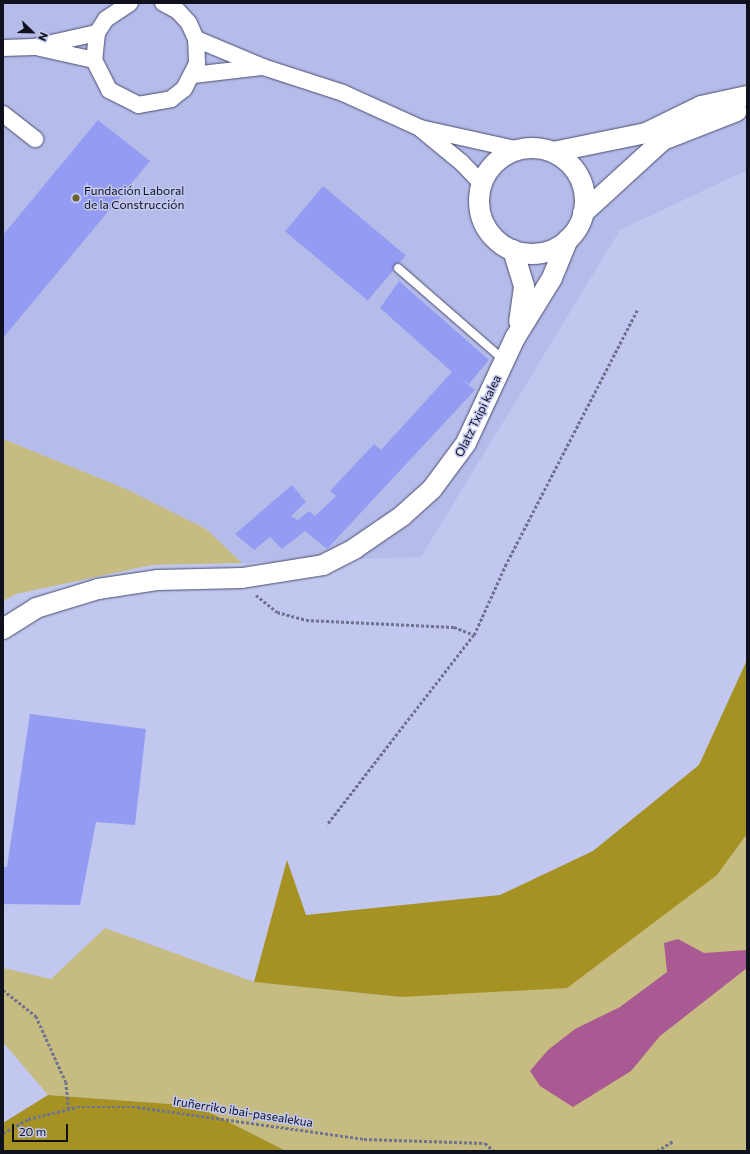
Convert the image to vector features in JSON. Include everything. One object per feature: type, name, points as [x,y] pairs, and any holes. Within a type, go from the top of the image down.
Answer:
[{"type":"street","points":[[130,3],[106,19],[98,32],[94,60],[108,90],[138,105],[171,99],[193,75],[198,51],[196,39],[181,7],[162,3]]},
{"type":"street","points":[[3,48],[34,47],[98,32]]},
{"type":"street","points":[[196,39],[264,67],[343,93],[420,128],[519,150],[553,152],[646,133],[701,106],[747,96]]},
{"type":"street","points":[[34,47],[94,60]]},
{"type":"street","points":[[193,75],[264,67]]},
{"type":"street","points":[[519,150],[496,162],[482,184],[481,216],[488,230],[513,250],[542,253],[568,239],[583,213],[663,140],[710,118],[747,108]]},
{"type":"street","points":[[3,114],[36,139]]},
{"type":"street","points":[[420,128],[461,162],[482,184]]},
{"type":"street","points":[[553,152],[576,171],[582,184],[583,213]]},
{"type":"street","name":"Olatz Txipi kalea","points":[[3,628],[36,608],[98,589],[158,580],[242,578],[323,564],[402,516],[432,489],[456,460],[515,338],[552,278],[568,239]]},
{"type":"street","name":"Olatz Txipi kalea","points":[[513,250],[524,287],[515,338]]},
{"type":"lane","points":[[398,268],[504,361]]},
{"type":"path","points":[[327,825],[474,635],[505,566],[636,310]]},
{"type":"path","points":[[242,578],[261,602],[277,612],[306,620],[454,627],[474,635]]},
{"type":"path","points":[[3,990],[36,1016],[66,1082],[68,1109]]},
{"type":"path","name":"Iruñerriko ibai-pasealekua","points":[[3,1133],[28,1119],[68,1109],[137,1107],[364,1139],[485,1143],[494,1151]]},
{"type":"path","points":[[657,1151],[673,1141]]},
{"type":"shaded area","points":[[3,3],[747,3],[747,170],[620,230],[421,557],[242,563],[206,529],[126,489],[3,439]]},
{"type":"shaded area","points":[[3,439],[126,489],[206,529],[242,563],[152,565],[16,594],[3,601]]},
{"type":"shaded area","points":[[747,660],[747,834],[717,875],[567,988],[401,997],[254,982],[287,860],[306,915],[500,895],[593,851],[699,765]]},
{"type":"shaded area","points":[[747,834],[747,1151],[286,1151],[197,1106],[48,1095],[3,1042],[3,968],[51,979],[105,928],[254,982],[401,997],[717,875]]},
{"type":"shaded area","points":[[678,939],[704,953],[747,950],[747,968],[660,1036],[631,1071],[573,1107],[540,1086],[530,1071],[548,1050],[575,1029],[620,1007],[667,972],[664,943]]},
{"type":"shaded area","points":[[48,1095],[197,1106],[286,1151],[3,1151],[3,1123]]},
{"type":"building","name":"Fundación Laboral de la Construcción","points":[[98,120],[150,161],[3,338],[3,235]]},
{"type":"building","points":[[323,186],[406,255],[368,301],[285,231]]},
{"type":"building","points":[[399,281],[489,360],[469,384],[461,379],[475,390],[327,549],[305,531],[282,549],[270,537],[254,550],[235,534],[292,485],[306,502],[291,516],[298,520],[309,511],[315,516],[336,496],[330,491],[374,444],[381,450],[452,372],[380,308]]},
{"type":"building","points":[[30,714],[146,729],[135,825],[96,822],[80,905],[3,904],[3,867],[7,867]]},
{"type":"place","name":"Fundación Laboral de la Construcción","points":[[76,198]]}]
